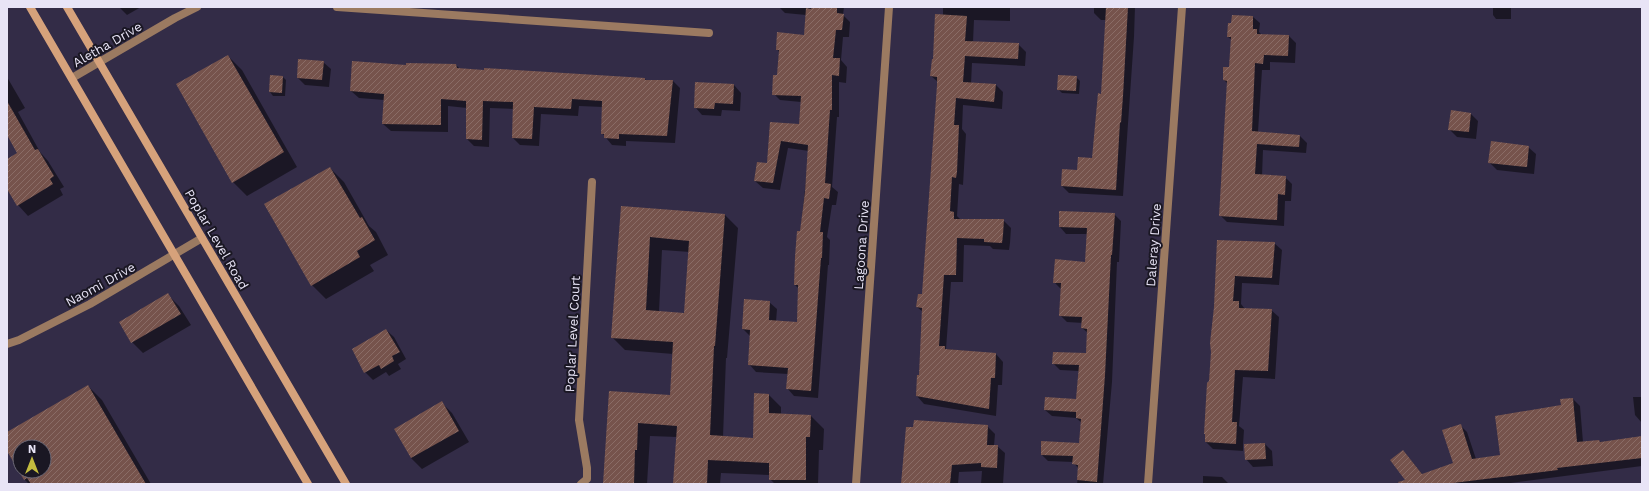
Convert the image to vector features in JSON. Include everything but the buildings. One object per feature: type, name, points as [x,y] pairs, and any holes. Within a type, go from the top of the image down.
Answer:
[{"type":"main road","points":[[30,7],[308,484]]},
{"type":"main road","name":"Poplar Level Road","points":[[67,7],[346,484]]},
{"type":"street","name":"Aletha Drive","points":[[72,78],[175,18],[197,7]]},
{"type":"street","points":[[336,7],[709,33]]},
{"type":"street","name":"Lagoona Drive","points":[[856,484],[890,7]]},
{"type":"street","name":"Daleray Drive","points":[[1148,484],[1182,7]]},
{"type":"street","name":"Poplar Level Court","points":[[581,484],[587,479],[587,468],[579,420],[592,182]]},
{"type":"street","name":"Naomi Drive","points":[[7,344],[19,340],[90,304],[202,238]]}]
